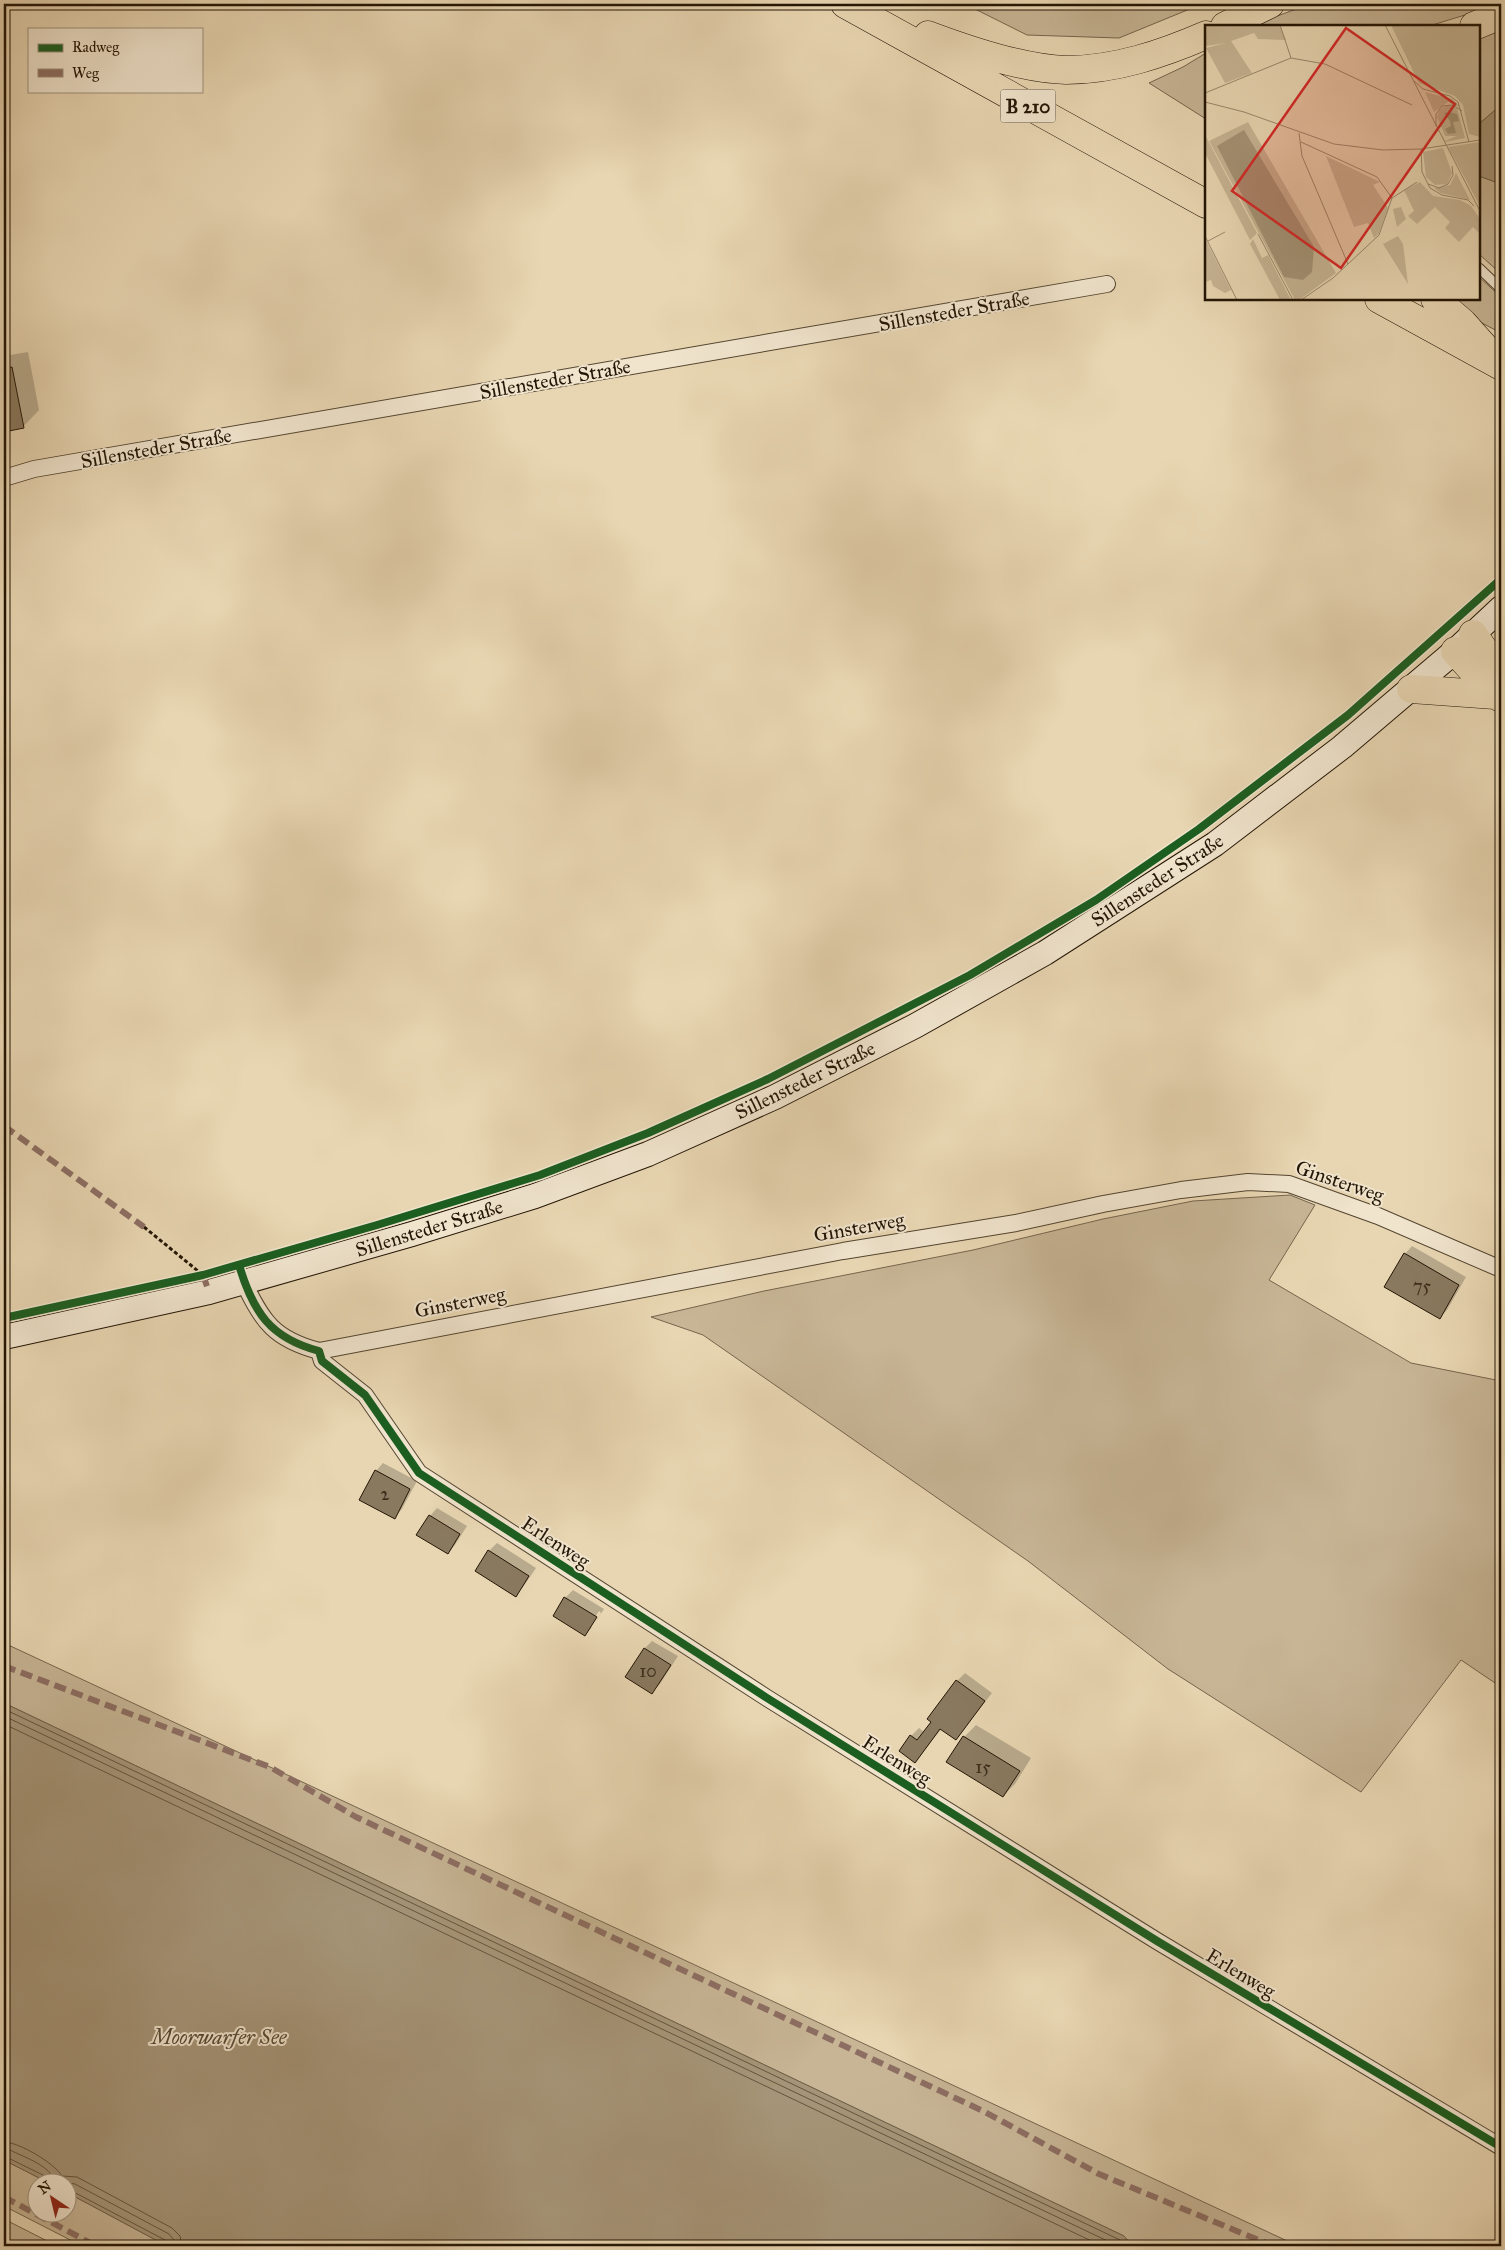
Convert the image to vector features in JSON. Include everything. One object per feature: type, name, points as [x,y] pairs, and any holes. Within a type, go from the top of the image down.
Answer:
[{"type":"highway","points":[[1227,25],[1270,4]]},
{"type":"highway","points":[[848,5],[961,47],[1028,65],[1065,70],[1103,67],[1149,57],[1205,35]]},
{"type":"highway","name":"B 210","points":[[848,5],[1205,203]]},
{"type":"highway","points":[[1476,25],[1491,18],[1501,17]]},
{"type":"highway","points":[[1381,300],[1501,366]]},
{"type":"highway","points":[[1436,300],[1463,324],[1501,366]]},
{"type":"highway","points":[[1464,642],[1499,689]]},
{"type":"highway","points":[[1411,689],[1499,689]]},
{"type":"street","name":"Sillensteder Straße","points":[[4,478],[43,468],[1106,284]]},
{"type":"street","name":"Sillensteder Straße","points":[[4,1337],[244,1283],[535,1196],[648,1154],[775,1096],[915,1026],[1044,953],[1215,844],[1342,747],[1411,689],[1501,608]]},
{"type":"street","name":"Ginsterweg","points":[[244,1283],[260,1314],[277,1334],[301,1347],[318,1351],[843,1251],[1016,1223],[1103,1204],[1181,1190],[1248,1182],[1289,1184],[1378,1216],[1501,1269]]},
{"type":"street","name":"Erlenweg","points":[[318,1351],[322,1361],[365,1395],[419,1473],[860,1756],[1157,1941],[1501,2147]]},
{"type":"lane","points":[[1480,269],[1501,289]]},
{"type":"path","points":[[144,1227],[203,1275]]},
{"type":"shaded area","points":[[965,4],[1202,4],[1119,38],[1027,35]]},
{"type":"shaded area","points":[[1310,4],[1501,4],[1432,25],[1253,25]]},
{"type":"shaded area","points":[[1501,27],[1501,105],[1480,123],[1480,35]]},
{"type":"shaded area","points":[[1205,54],[1205,118],[1149,83],[1183,67]]},
{"type":"shaded area","points":[[1480,176],[1501,184],[1501,274],[1480,255]]},
{"type":"shaded area","points":[[1480,278],[1501,297],[1501,333],[1482,323],[1454,300],[1480,300]]},
{"type":"shaded area","points":[[1290,1195],[1315,1205],[1269,1280],[1411,1363],[1501,1381],[1501,1687],[1461,1660],[1361,1792],[1168,1669],[1028,1561],[703,1335],[651,1317],[764,1291],[973,1250],[1103,1219],[1193,1201]]},
{"type":"shaded area","points":[[4,1643],[1298,2246],[1132,2246],[1124,2236],[4,1703]]},
{"type":"shaded area","points":[[4,2160],[28,2172],[28,2218],[4,2206]]},
{"type":"shaded area","points":[[78,2198],[167,2246],[82,2246],[35,2222],[78,2222]]},
{"type":"shaded area","points":[[4,2219],[57,2246],[4,2246]]},
{"type":"water","points":[[1501,105],[1501,184],[1480,176],[1480,123]]},
{"type":"water","name":"Moorwarfer See","points":[[4,1703],[1124,2236],[1132,2246],[167,2246],[78,2198],[78,2172],[28,2172],[4,2160]]},
{"type":"building","points":[[12,367],[24,428],[4,432],[4,369]]},
{"type":"building","points":[[1404,1253],[1459,1285],[1440,1319],[1384,1287]]},
{"type":"building","points":[[375,1470],[410,1489],[395,1519],[359,1500]]},
{"type":"building","points":[[429,1515],[460,1534],[448,1554],[416,1535]]},
{"type":"building","points":[[488,1550],[529,1576],[516,1597],[475,1571]]},
{"type":"building","points":[[564,1597],[597,1617],[585,1636],[553,1616]]},
{"type":"building","points":[[644,1648],[671,1665],[652,1694],[625,1677]]},
{"type":"building","points":[[956,1680],[985,1701],[956,1740],[940,1729],[915,1763],[899,1751],[910,1735],[917,1740],[931,1722],[927,1719]]},
{"type":"building","points":[[963,1736],[1020,1771],[1003,1797],[946,1762]]},
{"type":"marked path","points":[[4,1126],[144,1227]]},
{"type":"marked path","points":[[203,1275],[209,1292]]},
{"type":"marked path","points":[[4,1666],[270,1767],[356,1817],[983,2111],[1099,2174],[1273,2246]]},
{"type":"marked path","points":[[4,2197],[96,2246]]},
{"type":"cycle path","points":[[4,1318],[203,1275],[377,1225],[540,1175],[648,1133],[768,1079],[970,975],[1096,900],[1199,829],[1348,715],[1501,579]]},
{"type":"cycle path","points":[[239,1265],[244,1282],[266,1321],[288,1339],[319,1351],[322,1361],[365,1395],[419,1473],[767,1698],[1157,1941],[1501,2147]]}]
